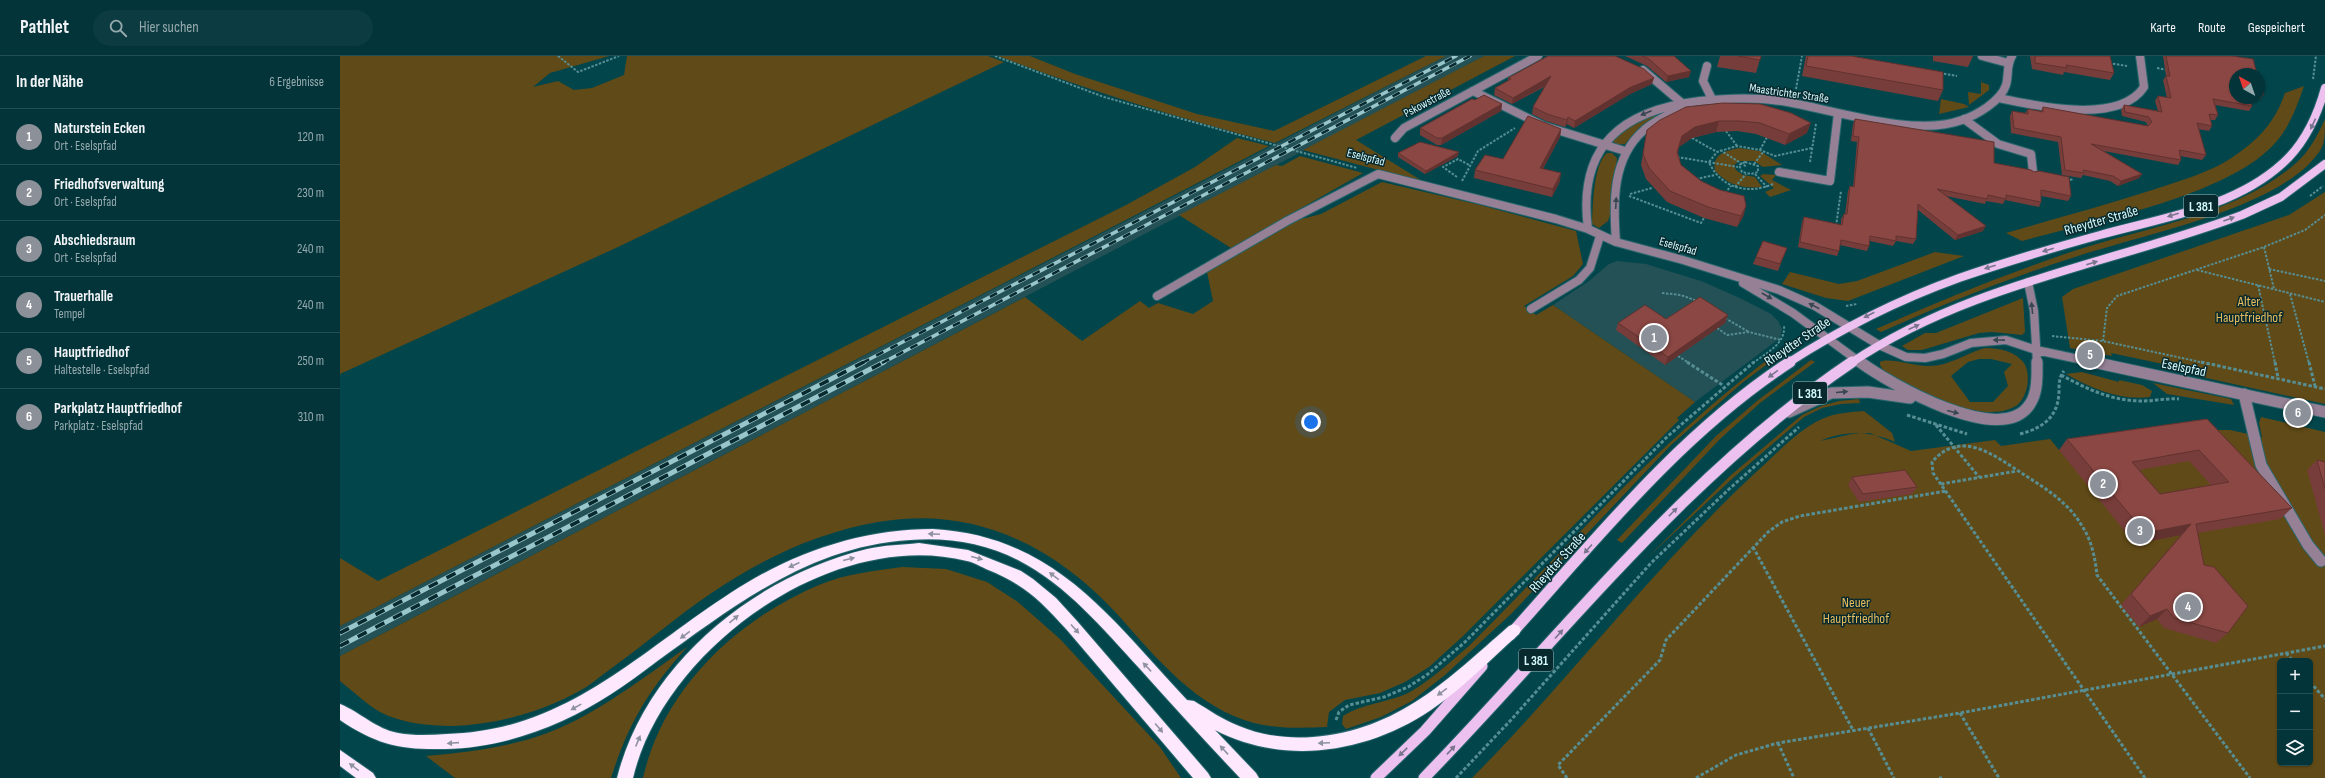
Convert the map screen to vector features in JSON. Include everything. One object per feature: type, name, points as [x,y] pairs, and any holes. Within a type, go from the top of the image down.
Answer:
[{"type":"highway","points":[[340,711],[353,721],[396,740],[451,744],[506,734],[558,717],[610,688],[741,594],[783,570],[829,549],[874,538],[919,533],[963,536],[999,545],[1026,558],[1054,575],[1095,610],[1173,696],[1251,778]]},
{"type":"highway","points":[[625,778],[627,766],[648,719],[677,674],[712,638],[751,605],[793,580],[832,563],[872,553],[912,549],[952,552],[985,560],[1016,575],[1037,591],[1074,628],[1203,778]]},
{"type":"highway","points":[[1173,696],[1205,716],[1240,734],[1283,744],[1335,742],[1370,734],[1412,713],[1452,684],[1514,630]]},
{"type":"highway","points":[[1183,756],[1192,778]]},
{"type":"highway","points":[[340,757],[368,778]]},
{"type":"main road","name":"Rheydter Straße","points":[[1376,778],[1424,731],[1615,520],[1709,426],[1752,390],[1827,338],[1872,312],[1927,289],[1982,270],[2205,205],[2241,190],[2272,172],[2296,151],[2312,128],[2321,105],[2325,88]]},
{"type":"main road","name":"L 381","points":[[1424,778],[1544,650],[1645,539],[1697,487],[1780,416],[1855,360],[1879,345],[1952,309],[2028,282],[2235,217],[2268,204],[2300,185],[2325,164]]},
{"type":"street","name":"Pskowstraße","points":[[1395,138],[1404,128],[1538,56]]},
{"type":"street","points":[[1982,56],[2010,59],[2006,85],[1999,98],[2053,108],[2100,107],[2130,99],[2142,91],[2145,84],[2140,56]]},
{"type":"street","points":[[1633,66],[1645,71],[1683,104]]},
{"type":"street","points":[[1707,66],[1703,81],[1712,99]]},
{"type":"street","points":[[1997,75],[2007,76]]},
{"type":"street","points":[[1473,91],[1529,120],[1625,151]]},
{"type":"street","name":"Maastrichter Straße","points":[[1588,229],[1587,216],[1592,170],[1603,145],[1611,134],[1634,118],[1662,107],[1712,99],[1753,98],[1794,104],[1837,116],[1910,124],[1952,123],[1964,120],[1999,98]]},
{"type":"street","name":"Maastrichter Straße","points":[[1616,242],[1616,193],[1618,170],[1625,151],[1640,133],[1672,114],[1683,104]]},
{"type":"street","points":[[2100,107],[2101,118]]},
{"type":"street","name":"Maastrichter Straße","points":[[1830,181],[1837,116]]},
{"type":"street","points":[[1964,120],[1998,144],[2031,154],[2033,172]]},
{"type":"street","points":[[1779,172],[1830,181]]},
{"type":"street","name":"Eselspfad","points":[[1378,174],[1588,229],[1600,236],[1616,242],[1683,260],[1733,277],[1779,290],[1815,306],[1879,345],[1913,358],[1925,358],[1943,354],[1971,343],[1989,340],[2006,340],[2036,350],[2325,412]]},
{"type":"street","points":[[1157,296],[1287,221],[1378,174]]},
{"type":"street","points":[[1531,309],[1579,280],[1590,268],[1600,236]]},
{"type":"street","name":"Eselspfad","points":[[1733,277],[1791,311],[1855,360],[1916,399],[1938,408],[1982,417],[1995,418],[2018,415],[2026,410],[2035,398],[2037,379],[2036,350],[2031,293],[2028,282]]},
{"type":"street","name":"Eselspfad","points":[[1780,416],[1831,393],[1868,392],[1916,399]]},
{"type":"street","points":[[2244,394],[2261,465],[2308,545],[2321,561]]},
{"type":"path","points":[[558,56],[578,72],[619,56]]},
{"type":"path","name":"Eselspfad","points":[[995,56],[1104,97],[1191,123],[1378,174]]},
{"type":"path","points":[[1794,104],[1802,56]]},
{"type":"path","points":[[2312,80],[2316,56]]},
{"type":"path","points":[[2102,62],[2171,70]]},
{"type":"path","points":[[1937,72],[1957,76]]},
{"type":"path","points":[[1809,164],[1816,123],[1814,117],[1837,116]]},
{"type":"path","points":[[1726,131],[1737,146]]},
{"type":"path","points":[[1760,150],[1767,137]]},
{"type":"path","points":[[1692,138],[1748,167]]},
{"type":"path","points":[[1737,146],[1764,151],[1775,156],[1786,168],[1779,168],[1779,178],[1768,188],[1747,190],[1731,186],[1715,175],[1709,162],[1718,151],[1737,146]]},
{"type":"path","points":[[1775,156],[1812,148]]},
{"type":"path","points":[[1754,164],[1764,151]]},
{"type":"path","points":[[1675,157],[1738,167],[1746,174],[1755,174],[1760,169],[1754,164],[1741,163]]},
{"type":"path","points":[[1462,181],[1443,167],[1458,159],[1471,166]]},
{"type":"path","points":[[1738,167],[1741,163]]},
{"type":"path","points":[[1735,187],[1746,174]]},
{"type":"path","points":[[1755,174],[1768,188]]},
{"type":"path","points":[[1689,180],[1715,175]]},
{"type":"path","points":[[1830,181],[1841,187],[1836,227]]},
{"type":"path","points":[[1721,196],[1731,186]]},
{"type":"path","points":[[1652,188],[1627,195],[1701,223],[1704,218]]},
{"type":"path","points":[[1837,215],[1845,216]]},
{"type":"path","points":[[2103,342],[2107,308],[2112,299],[2264,247],[2305,230],[2323,219],[2325,215]]},
{"type":"path","points":[[2264,247],[2274,288]]},
{"type":"path","points":[[2270,269],[2325,281]]},
{"type":"path","points":[[2197,270],[2274,288],[2290,294],[2325,302]]},
{"type":"path","points":[[2258,285],[2278,378]]},
{"type":"path","points":[[1662,293],[1681,295],[1699,302]]},
{"type":"path","points":[[2290,294],[2314,386]]},
{"type":"path","points":[[1724,317],[1749,332],[1782,340],[1785,328]]},
{"type":"path","points":[[1717,328],[1727,335],[1749,332]]},
{"type":"path","points":[[2050,331],[2055,340]]},
{"type":"path","points":[[2052,336],[2103,342],[2325,389]]},
{"type":"path","points":[[1678,356],[1724,386]]},
{"type":"path","points":[[2061,374],[2094,392],[2117,399],[2144,402],[2166,398],[2185,400]]},
{"type":"path","points":[[1936,424],[1978,477]]},
{"type":"path","points":[[1456,778],[1515,715],[1651,563],[1728,490],[1802,425]]},
{"type":"path","points":[[2145,778],[1933,473],[1932,462],[1939,454],[1953,446],[1976,447],[1985,450],[2053,492],[2073,514],[2091,541],[2096,558],[2097,575],[2250,778]]},
{"type":"path","points":[[1941,484],[2018,471]]},
{"type":"path","points":[[1567,778],[1558,765],[1660,660],[1666,640],[1768,532],[1782,522],[1800,516],[1946,491]]},
{"type":"path","points":[[1336,720],[1339,712],[1349,705],[1384,697],[1402,690],[1428,674],[1465,642],[1525,584],[1597,508]]},
{"type":"path","points":[[1753,547],[1853,730]]},
{"type":"path","points":[[1696,778],[1736,755],[1778,743],[1960,713],[2325,646]]},
{"type":"path","points":[[2286,653],[2290,658]]},
{"type":"path","points":[[2313,685],[2325,699]]},
{"type":"path","points":[[1960,713],[1999,778]]},
{"type":"path","points":[[1868,728],[1894,778]]},
{"type":"path","points":[[1778,743],[1794,778]]},
{"type":"shaded area","points":[[1446,56],[1484,56],[340,656],[340,626]]},
{"type":"shaded area","points":[[1617,261],[1646,264],[1701,281],[1742,299],[1771,314],[1778,321],[1782,329],[1780,338],[1695,402],[1553,305],[1589,281],[1609,264]]},
{"type":"green space","points":[[340,56],[609,56],[550,73],[533,87],[558,81],[574,90],[592,88],[624,75],[627,56],[988,56],[1004,62],[618,247],[340,374]]},
{"type":"green space","points":[[998,56],[1030,56],[1075,74],[1197,114],[1274,131],[1426,56],[1446,56],[1275,143],[1135,104]]},
{"type":"green space","points":[[1484,56],[1515,56],[1356,140],[1424,182],[1303,150]]},
{"type":"green space","points":[[1981,82],[1989,85],[1989,90],[1969,105],[1968,92],[1981,94]]},
{"type":"green space","points":[[2304,86],[2289,123],[2276,142],[2255,161],[2226,178],[2157,205],[2022,241],[2006,233],[2149,191],[2196,175],[2219,165],[2240,152],[2262,133],[2273,119],[2285,93]]},
{"type":"green space","points":[[1941,99],[1964,104],[1969,107],[1939,114]]},
{"type":"green space","points":[[1671,108],[1640,127],[1625,144],[1616,145],[1609,142],[1632,123]]},
{"type":"green space","points":[[2325,119],[2323,145],[2313,160],[2285,183],[2258,197],[2195,221],[2099,249],[2023,274],[1881,332],[1876,329],[1970,289],[2041,262],[2185,219],[2244,197],[2271,182],[2295,164],[2313,143]]},
{"type":"green space","points":[[1237,138],[1269,146],[340,626],[340,558],[378,581],[1128,204],[1195,167]]},
{"type":"green space","points":[[1739,148],[1760,151],[1782,165],[1763,167],[1754,161],[1739,161],[1734,165],[1736,170],[1743,175],[1755,177],[1762,187],[1742,187],[1736,185],[1720,176],[1715,171],[1715,165],[1721,154],[1729,150]]},
{"type":"green space","points":[[1607,153],[1612,153],[1617,158],[1610,215],[1608,221],[1599,228],[1592,224],[1593,197],[1596,176],[1602,159]]},
{"type":"green space","points":[[1300,156],[1363,173],[1231,248],[1179,215],[1276,165],[1282,166]]},
{"type":"green space","points":[[1763,174],[1776,175],[1772,180],[1791,190],[1770,197],[1765,192],[1774,188],[1760,176]]},
{"type":"green space","points":[[1382,182],[1480,205],[1576,231],[1583,264],[1573,276],[1524,306],[1536,315],[1553,305],[1695,402],[1677,418],[1679,420],[1462,637],[1429,667],[1405,682],[1380,693],[1345,700],[1329,712],[1327,727],[1291,728],[1263,725],[1233,716],[1196,694],[1179,680],[1094,591],[1068,569],[1040,551],[1010,536],[980,526],[947,520],[913,518],[878,522],[833,533],[791,548],[771,558],[713,592],[585,688],[551,705],[518,716],[469,725],[443,726],[415,723],[397,719],[380,712],[340,681],[340,656],[1025,297],[1082,341],[1140,301],[1149,308],[1158,303],[1193,314],[1213,301],[1207,272],[1298,220],[1321,214]]},
{"type":"green space","name":"Alter Hauptfriedhof","points":[[2325,192],[2325,404],[2179,372],[2177,367],[2111,353],[2112,356],[2070,348],[2062,297],[2073,289],[2289,215]]},
{"type":"green space","points":[[1935,252],[1964,256],[1848,301],[1826,298],[1782,284],[1790,272],[1839,284],[1857,281]]},
{"type":"green space","points":[[2023,298],[2025,332],[2022,335],[1992,332],[1979,333],[1922,350],[1908,350],[1902,346],[1925,333],[1936,333]]},
{"type":"green space","points":[[1783,348],[1786,350],[1742,383],[1671,445],[1512,613],[1445,675],[1412,701],[1381,717],[1346,729],[1342,724],[1343,716],[1359,708],[1393,699],[1410,692],[1433,676],[1469,646],[1659,453],[1698,416]]},
{"type":"green space","points":[[1985,348],[2006,351],[2016,356],[2024,363],[2028,374],[2027,387],[2022,399],[2014,407],[2003,411],[1992,412],[1966,409],[1953,405],[1898,381],[1887,374],[1880,365],[1880,362],[1884,361],[1896,361],[1924,366],[1944,364]],"holes":[[[1979,359],[1991,359],[2012,364],[2004,372],[2008,386],[1993,402],[1970,402],[1951,376],[1968,362]]]},
{"type":"green space","points":[[1811,360],[1815,362],[1760,403],[1720,439],[1622,543],[1617,540],[1716,436],[1757,401]]},
{"type":"green space","points":[[2082,372],[2119,382],[2119,380],[2142,385],[2152,391],[2150,397],[2139,398],[2117,395],[2085,384],[2066,374]]},
{"type":"green space","points":[[2153,383],[2231,399],[2234,405],[2167,394]]},
{"type":"green space","points":[[1859,399],[1860,403],[1841,404],[1822,408],[1804,417],[1733,478],[1646,559],[1731,475],[1802,415],[1821,406],[1839,401]]},
{"type":"green space","name":"Neuer Hauptfriedhof","points":[[1864,411],[1892,433],[1895,442],[1875,435],[1911,451],[1995,440],[2001,446],[2050,439],[2059,450],[2197,430],[2230,430],[2262,437],[2259,423],[2261,417],[2325,432],[2325,778],[1472,778],[1508,741],[1681,547],[1717,510],[1795,436],[1813,424],[1832,415]],"holes":[[[1861,433],[1852,434],[1820,441],[1839,435]]]},
{"type":"green space","points":[[902,567],[946,569],[987,582],[1018,602],[1060,639],[1160,747],[1181,778],[643,778],[653,746],[667,715],[686,687],[707,661],[732,638],[759,617],[788,600],[819,585],[849,576]]},
{"type":"green space","points":[[687,647],[661,678],[641,708],[625,740],[611,778],[455,778],[426,756],[489,748],[526,740],[547,733],[568,724],[610,701]]},
{"type":"building","points":[[1548,56],[1615,56],[1644,69],[1654,78],[1631,87],[1575,121],[1568,117],[1567,120],[1547,114],[1533,107],[1551,76],[1513,98],[1495,88],[1511,79],[1508,78]]},
{"type":"building","points":[[1642,56],[1674,56],[1691,71],[1668,76],[1649,59]]},
{"type":"building","points":[[1738,56],[1761,56],[1760,60]]},
{"type":"building","points":[[1808,56],[1851,56],[1943,72],[1943,90],[1806,66]]},
{"type":"building","points":[[2035,56],[2110,56],[2114,73],[2066,65],[2067,68],[2035,63]]},
{"type":"building","points":[[2166,56],[2232,56],[2253,59],[2255,68],[2229,68],[2229,102],[2213,99],[2218,115],[2209,114],[2212,126],[2197,123],[2206,155],[2179,150],[2181,160],[2091,144],[2142,174],[2121,181],[2113,176],[2083,170],[2084,173],[2065,170],[2061,137],[2014,128],[2012,111],[2028,114],[2028,109],[2043,112],[2043,107],[2148,126],[2152,122],[2149,117],[2125,112],[2124,105],[2162,112],[2158,96],[2171,98],[2166,76],[2170,76]]},
{"type":"building","points":[[1484,95],[1502,104],[1442,138],[1437,138],[1420,128],[1472,99],[1475,100]]},
{"type":"building","points":[[1723,103],[1760,104],[1791,113],[1811,123],[1789,134],[1760,123],[1719,121],[1695,127],[1682,136],[1677,152],[1681,165],[1701,181],[1720,190],[1744,196],[1746,206],[1741,216],[1708,207],[1670,191],[1649,168],[1643,154],[1647,130],[1660,120],[1686,107]]},
{"type":"building","points":[[2241,104],[2252,104],[2252,106]]},
{"type":"building","points":[[1528,116],[1561,129],[1540,168],[1561,173],[1553,189],[1475,170],[1485,155],[1503,159]]},
{"type":"building","points":[[1855,119],[1994,142],[1994,163],[2031,170],[2034,172],[2039,171],[2069,177],[2071,196],[2041,190],[2041,202],[2006,195],[2006,199],[1988,195],[1987,199],[1937,189],[1986,226],[1958,235],[1918,204],[1916,239],[1896,236],[1896,241],[1870,236],[1869,246],[1841,240],[1839,251],[1800,242],[1804,217],[1842,225],[1844,214],[1847,214],[1850,186],[1854,187],[1859,137],[1853,136]]},
{"type":"building","points":[[1420,142],[1459,152],[1426,171],[1398,153]]},
{"type":"building","points":[[1763,241],[1787,248],[1780,264],[1756,257]]},
{"type":"building","points":[[1700,297],[1728,315],[1668,357],[1618,323],[1645,305],[1666,319]]},
{"type":"building","points":[[2207,419],[2292,508],[2196,524],[2204,565],[2214,567],[2248,606],[2228,633],[2174,618],[2167,609],[2150,616],[2131,594],[2191,524],[2145,533],[2067,439]],"holes":[[[2199,450],[2229,482],[2160,494],[2132,462]]]},
{"type":"building","points":[[2317,460],[2325,462],[2325,489]]},
{"type":"building","points":[[1905,470],[1917,487],[1863,494],[1852,477]]},
{"type":"railway","points":[[862,363],[1456,56]]},
{"type":"railway","points":[[882,363],[1470,56]]},
{"type":"railway","points":[[340,633],[864,362]]},
{"type":"railway","points":[[340,646],[884,362]]},
{"type":"place","name":"Naturstein Ecken","points":[[1654,338]]},
{"type":"place","name":"Hauptfriedhof","points":[[2090,355]]},
{"type":"place","name":"Parkplatz Hauptfriedhof","points":[[2298,413]]},
{"type":"place","name":"Friedhofsverwaltung","points":[[2103,484]]},
{"type":"place","name":"Abschiedsraum","points":[[2140,531]]},
{"type":"place","name":"Trauerhalle","points":[[2188,607]]}]
